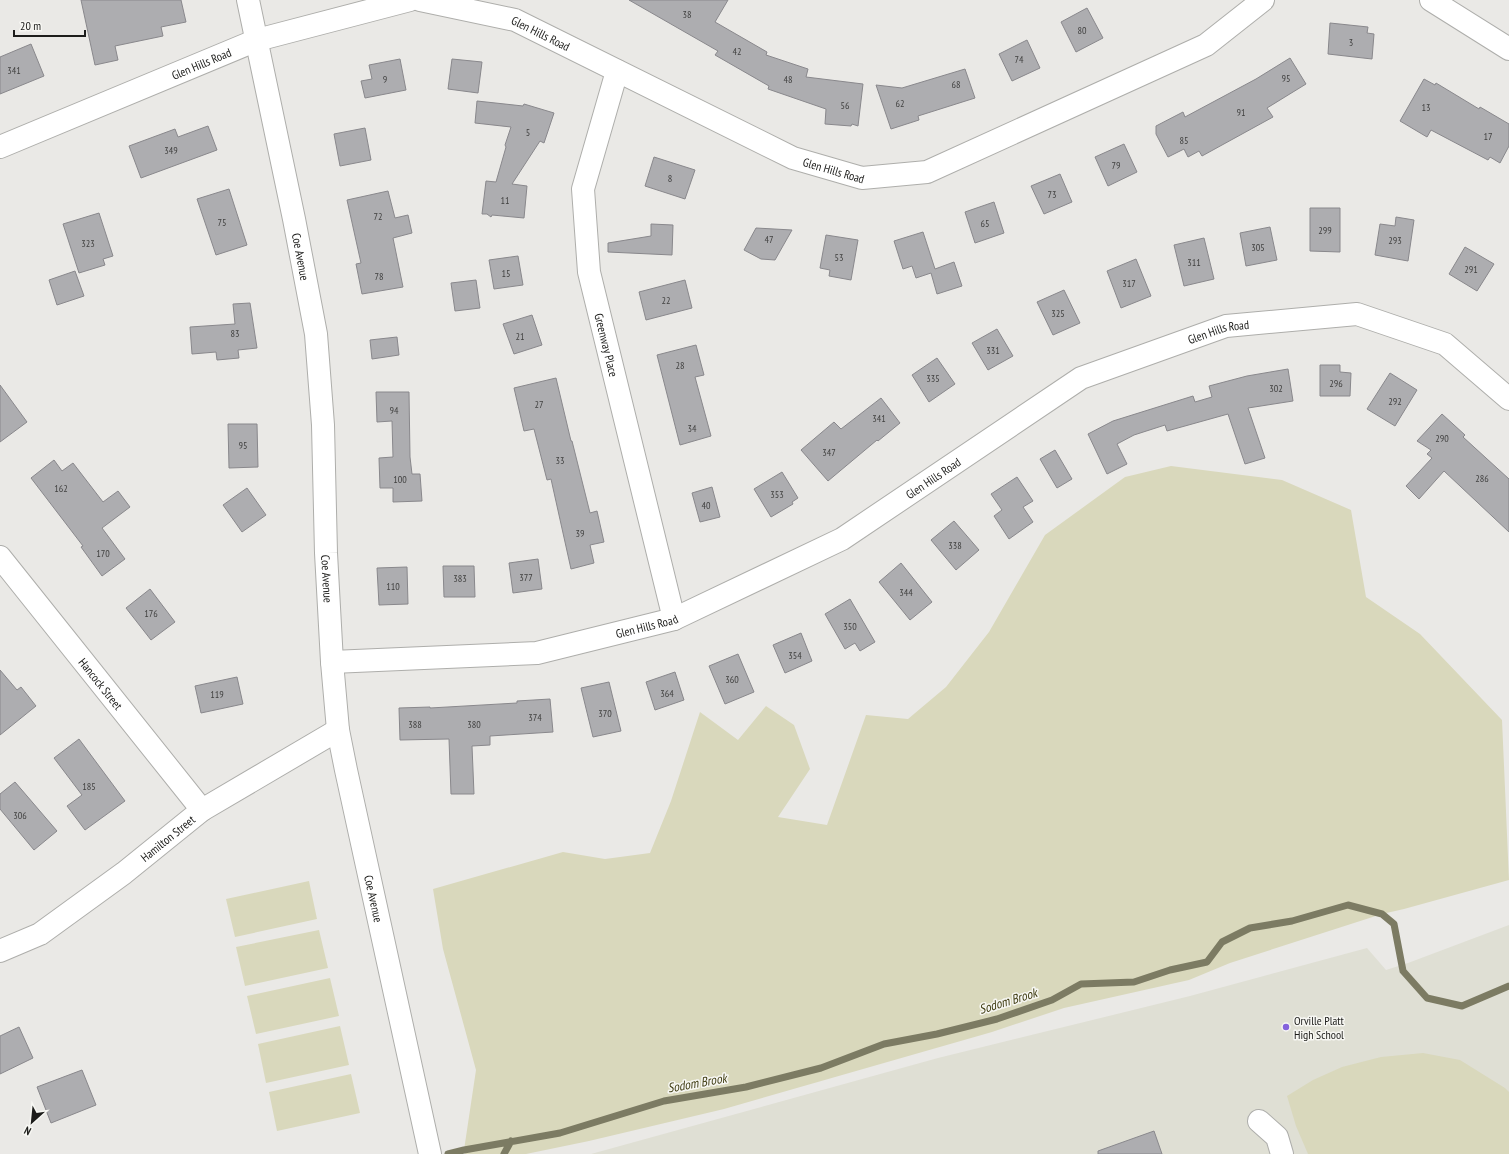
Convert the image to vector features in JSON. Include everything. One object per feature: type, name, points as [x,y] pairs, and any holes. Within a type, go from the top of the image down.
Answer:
[{"type":"street","name":"Coe Avenue","points":[[248,0],[294,219],[316,334],[323,425],[326,553],[332,662],[338,730],[430,1154]]},
{"type":"street","name":"Glen Hills Road","points":[[0,147],[257,40],[410,0]]},
{"type":"street","name":"Glen Hills Road","points":[[420,0],[515,20],[793,158],[862,178],[927,172],[1206,45],[1263,0]]},
{"type":"street","points":[[1431,0],[1509,49]]},
{"type":"street","name":"Greenway Place","points":[[617,71],[583,189],[589,272],[674,619]]},
{"type":"street","name":"Glen Hills Road","points":[[332,662],[537,653],[674,619],[842,539],[1081,378],[1226,326],[1357,314],[1445,344],[1509,399]]},
{"type":"street","name":"Hancock Street","points":[[0,557],[202,810]]},
{"type":"street","name":"Hamilton Street","points":[[0,951],[40,934],[124,873],[202,810],[338,730]]},
{"type":"street","points":[[1259,1121],[1277,1137],[1282,1154]]},
{"type":"shaded area","name":"Orville Platt High School","points":[[1509,925],[1509,1154],[591,1154],[938,1058],[1190,996],[1367,948],[1386,970]]},
{"type":"green space","points":[[1171,466],[1282,480],[1351,510],[1366,597],[1420,634],[1502,720],[1509,880],[1382,914],[1230,963],[1189,980],[1064,1008],[992,1032],[724,1109],[589,1141],[526,1154],[465,1154],[464,1150],[476,1070],[443,949],[433,889],[563,852],[605,859],[650,853],[671,801],[700,712],[738,740],[766,706],[794,725],[810,769],[778,817],[827,825],[866,715],[908,719],[946,687],[989,632],[1045,535],[1125,477]]},
{"type":"green space","points":[[309,881],[317,919],[235,937],[226,899]]},
{"type":"green space","points":[[319,930],[328,968],[245,986],[236,947]]},
{"type":"green space","points":[[330,978],[339,1016],[256,1034],[247,996]]},
{"type":"green space","points":[[340,1026],[349,1065],[266,1083],[258,1044]]},
{"type":"green space","points":[[1423,1053],[1460,1060],[1509,1092],[1509,1154],[1308,1154],[1296,1126],[1287,1096],[1313,1080],[1342,1067],[1381,1057]]},
{"type":"green space","points":[[351,1074],[360,1113],[277,1131],[269,1092]]},
{"type":"building","points":[[81,0],[181,0],[186,22],[161,27],[163,36],[115,46],[118,60],[95,65]]},
{"type":"building","points":[[629,0],[728,0],[715,22],[767,52],[766,55],[808,69],[806,77],[863,84],[858,126],[852,124],[851,126],[825,124],[826,109],[768,89],[769,86],[715,55],[718,51]]},
{"type":"building","points":[[1087,8],[1103,38],[1076,52],[1061,22]]},
{"type":"building","points":[[1330,23],[1368,27],[1367,33],[1374,34],[1372,59],[1328,54]]},
{"type":"building","points":[[1027,40],[1040,68],[1012,81],[999,54]]},
{"type":"building","points":[[31,44],[44,76],[0,94],[0,57]]},
{"type":"building","points":[[1290,58],[1306,84],[1267,108],[1273,117],[1202,156],[1199,151],[1188,157],[1184,149],[1168,157],[1156,134],[1156,126],[1183,112],[1185,117],[1256,79]]},
{"type":"building","points":[[400,59],[406,90],[365,98],[361,81],[372,79],[369,65]]},
{"type":"building","points":[[452,59],[482,62],[478,93],[448,89]]},
{"type":"building","points":[[965,69],[975,98],[918,116],[919,120],[891,129],[876,85],[902,88]]},
{"type":"building","points":[[1424,79],[1435,85],[1436,83],[1479,109],[1480,107],[1509,124],[1509,146],[1500,163],[1490,157],[1488,160],[1431,130],[1427,137],[1400,121]]},
{"type":"building","points":[[477,101],[523,106],[524,104],[554,113],[544,143],[540,141],[512,184],[527,186],[524,218],[492,215],[491,217],[487,214],[482,214],[486,181],[496,182],[511,127],[475,123]]},
{"type":"building","points":[[208,126],[217,150],[141,178],[129,146],[175,129],[178,137]]},
{"type":"building","points":[[365,128],[371,160],[340,166],[334,134]]},
{"type":"building","points":[[1124,144],[1137,172],[1108,186],[1095,157]]},
{"type":"building","points":[[654,157],[695,170],[685,199],[645,186]]},
{"type":"building","points":[[1060,174],[1072,202],[1044,214],[1031,186]]},
{"type":"building","points":[[229,189],[247,245],[216,255],[197,199]]},
{"type":"building","points":[[388,191],[395,218],[408,215],[412,233],[393,238],[403,287],[362,294],[356,264],[361,263],[347,200]]},
{"type":"building","points":[[994,202],[1004,233],[975,243],[965,212]]},
{"type":"building","points":[[1310,208],[1340,208],[1340,252],[1310,251]]},
{"type":"building","points":[[99,213],[113,256],[103,259],[105,265],[79,273],[63,224]]},
{"type":"building","points":[[1396,217],[1414,220],[1408,261],[1375,255],[1380,224],[1395,226]]},
{"type":"building","points":[[651,224],[673,225],[672,255],[608,252],[608,243],[651,236]]},
{"type":"building","points":[[1270,227],[1277,260],[1246,266],[1240,233]]},
{"type":"building","points":[[756,228],[792,230],[775,260],[761,259],[744,250]]},
{"type":"building","points":[[923,232],[935,269],[954,262],[962,286],[937,294],[931,273],[916,278],[912,266],[903,269],[894,241]]},
{"type":"building","points":[[826,235],[858,240],[851,280],[829,276],[830,270],[820,268]]},
{"type":"building","points":[[1204,238],[1214,279],[1184,286],[1174,245]]},
{"type":"building","points":[[1465,247],[1494,264],[1477,291],[1449,274]]},
{"type":"building","points":[[518,256],[523,285],[494,289],[489,260]]},
{"type":"building","points":[[1136,259],[1151,296],[1121,308],[1107,271]]},
{"type":"building","points":[[75,271],[84,296],[57,305],[49,280]]},
{"type":"building","points":[[476,280],[480,308],[455,311],[451,283]]},
{"type":"building","points":[[685,280],[692,308],[646,320],[639,292]]},
{"type":"building","points":[[1064,290],[1080,323],[1053,335],[1037,302]]},
{"type":"building","points":[[250,303],[257,348],[238,350],[239,358],[217,360],[216,352],[192,354],[190,327],[235,324],[233,304]]},
{"type":"building","points":[[532,315],[542,345],[514,354],[503,324]]},
{"type":"building","points":[[997,329],[1013,356],[988,370],[972,343]]},
{"type":"building","points":[[397,337],[399,355],[372,359],[370,340]]},
{"type":"building","points":[[696,345],[704,375],[695,377],[711,436],[680,445],[657,355]]},
{"type":"building","points":[[937,358],[955,384],[929,402],[912,375]]},
{"type":"building","points":[[1320,365],[1340,365],[1340,372],[1351,373],[1350,396],[1320,396]]},
{"type":"building","points":[[1288,369],[1293,401],[1248,408],[1265,458],[1245,464],[1228,414],[1167,431],[1165,425],[1134,435],[1117,444],[1127,464],[1107,474],[1088,434],[1113,421],[1193,396],[1195,402],[1212,397],[1209,386],[1247,376]]},
{"type":"building","points":[[1390,373],[1417,390],[1395,426],[1367,409]]},
{"type":"building","points":[[556,378],[590,513],[597,511],[604,542],[590,545],[594,563],[571,569],[551,479],[547,480],[534,429],[524,431],[514,388]]},
{"type":"building","points":[[0,385],[27,422],[0,442]]},
{"type":"building","points":[[376,392],[409,392],[410,457],[412,474],[420,474],[422,501],[393,502],[393,488],[380,488],[379,458],[393,457],[392,421],[377,422]]},
{"type":"building","points":[[881,398],[900,423],[828,481],[801,450],[834,422],[841,429]]},
{"type":"building","points":[[1442,414],[1465,435],[1463,437],[1509,479],[1509,532],[1444,471],[1419,499],[1406,486],[1432,458],[1427,454],[1431,450],[1417,441]]},
{"type":"building","points":[[228,424],[257,424],[258,467],[229,468]]},
{"type":"building","points":[[1055,450],[1072,479],[1057,488],[1040,459]]},
{"type":"building","points":[[54,460],[62,471],[73,463],[103,502],[118,491],[130,507],[102,528],[125,559],[102,576],[81,547],[83,546],[31,478]]},
{"type":"building","points":[[782,472],[798,498],[792,502],[793,504],[771,517],[754,489]]},
{"type":"building","points":[[1017,477],[1033,501],[1023,507],[1033,522],[1009,539],[994,516],[1002,510],[991,494]]},
{"type":"building","points":[[712,487],[720,517],[700,522],[692,493]]},
{"type":"building","points":[[247,488],[266,515],[242,532],[223,505]]},
{"type":"building","points":[[954,521],[979,550],[956,570],[931,540]]},
{"type":"building","points":[[538,559],[542,589],[513,593],[509,563]]},
{"type":"building","points":[[901,563],[932,602],[910,620],[879,582]]},
{"type":"building","points":[[443,566],[474,566],[475,597],[444,597]]},
{"type":"building","points":[[407,567],[408,604],[379,605],[377,568]]},
{"type":"building","points":[[150,589],[175,622],[151,640],[126,608]]},
{"type":"building","points":[[850,599],[875,642],[860,651],[855,643],[845,649],[825,614]]},
{"type":"building","points":[[801,633],[812,661],[785,673],[773,645]]},
{"type":"building","points":[[738,654],[754,692],[725,704],[709,666]]},
{"type":"building","points":[[0,670],[17,690],[21,687],[36,706],[0,735]]},
{"type":"building","points":[[675,672],[684,700],[655,710],[646,682]]},
{"type":"building","points":[[237,677],[243,704],[201,713],[195,686]]},
{"type":"building","points":[[609,682],[621,731],[593,737],[581,688]]},
{"type":"building","points":[[550,699],[553,732],[490,736],[490,745],[472,746],[474,794],[451,794],[449,739],[400,740],[399,708],[430,708],[517,703],[517,701]]},
{"type":"building","points":[[79,739],[125,801],[85,830],[67,806],[82,795],[54,758]]},
{"type":"building","points":[[15,782],[57,831],[34,850],[0,809],[0,794]]},
{"type":"building","points":[[19,1027],[33,1058],[0,1074],[0,1036]]},
{"type":"building","points":[[82,1070],[96,1105],[51,1123],[37,1087]]},
{"type":"building","points":[[1154,1131],[1162,1154],[1098,1154],[1098,1151]]},
{"type":"waterway","name":"Sodom Brook","points":[[448,1154],[560,1133],[664,1101],[746,1087],[821,1068],[884,1044],[937,1034],[997,1019],[1052,1000],[1081,984],[1134,982],[1170,970],[1207,962],[1222,942],[1250,928],[1292,921],[1348,905],[1382,914],[1394,924],[1403,971],[1427,998],[1462,1006],[1509,986]]},
{"type":"waterway","points":[[504,1154],[511,1141]]},
{"type":"place","name":"Orville Platt High School","points":[[1286,1027]]}]
